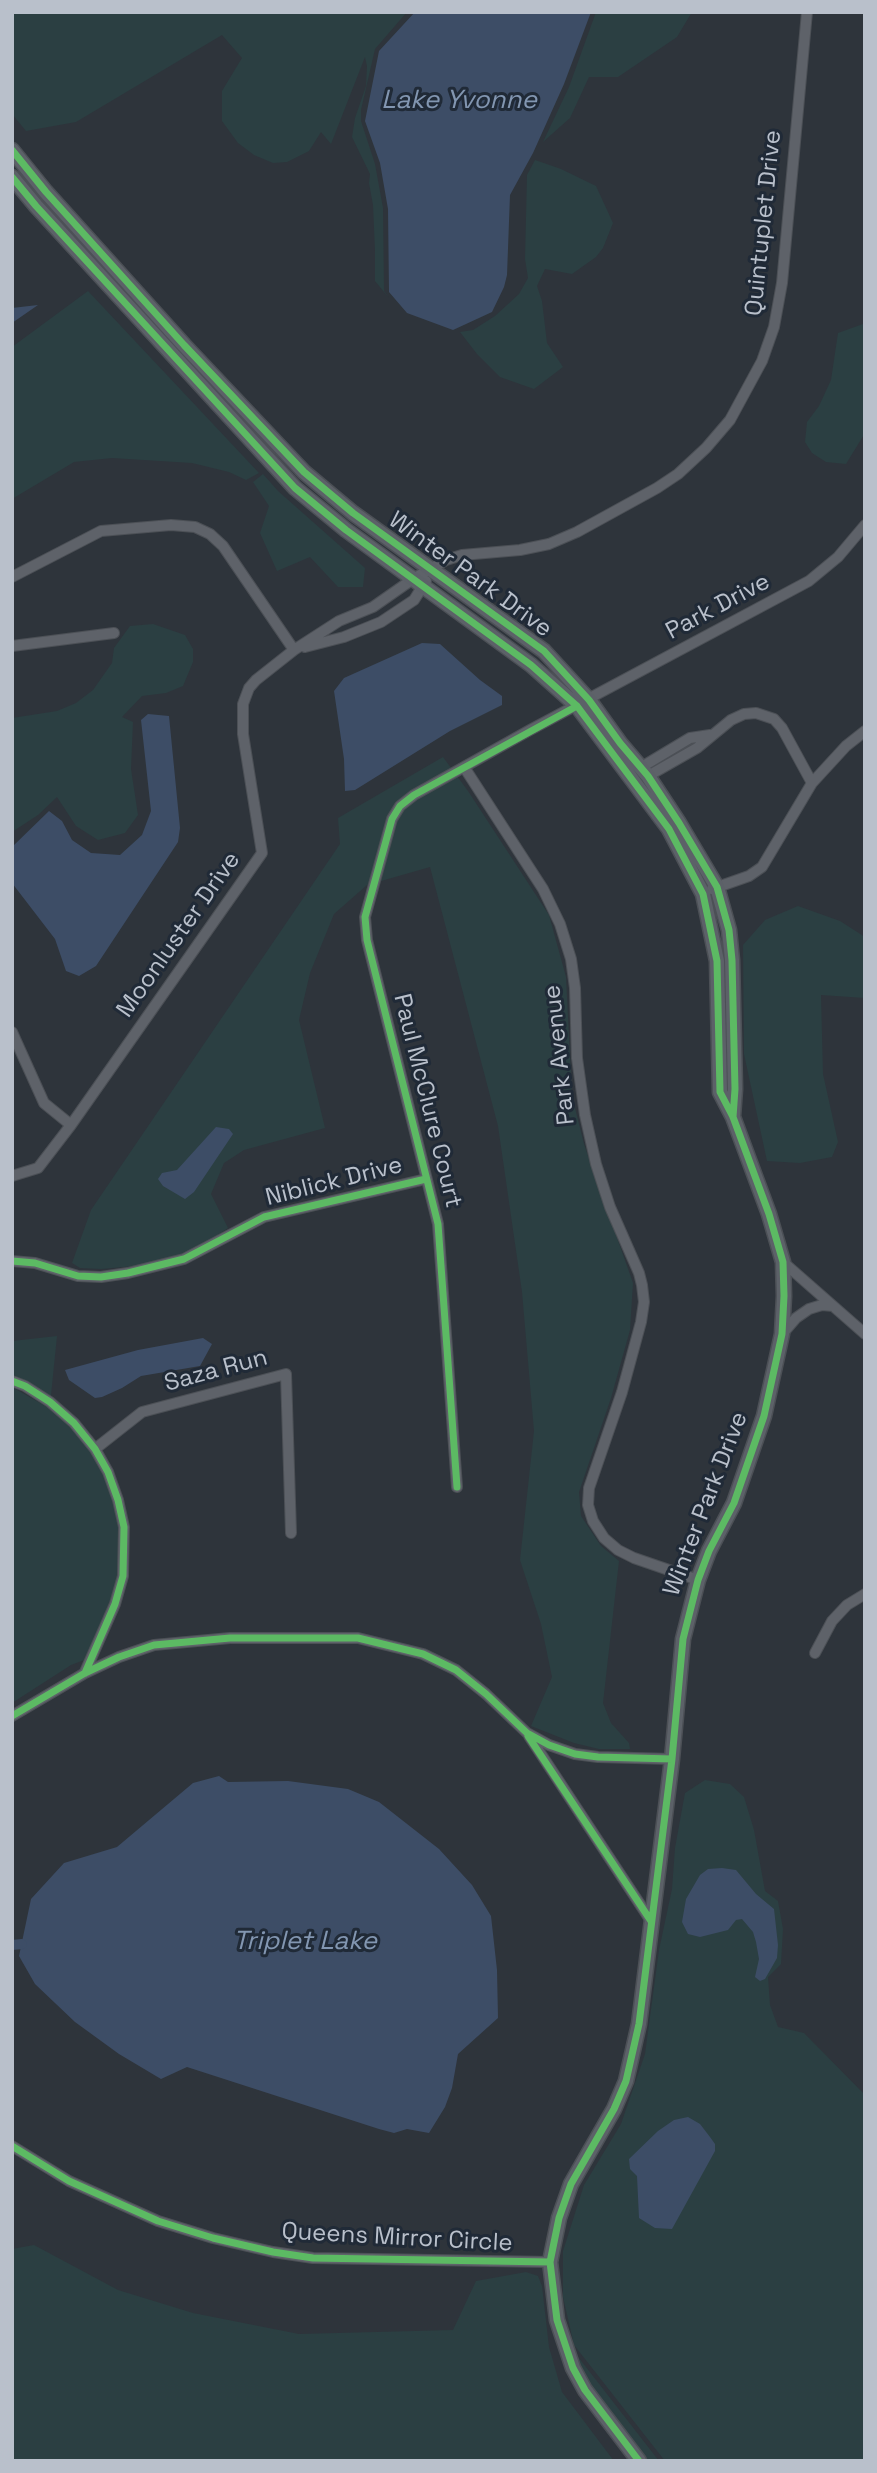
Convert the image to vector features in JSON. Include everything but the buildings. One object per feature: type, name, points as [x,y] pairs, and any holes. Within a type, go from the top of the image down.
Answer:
[{"type":"street","name":"Quintuplet Drive","points":[[418,582],[446,560],[462,555],[520,550],[548,544],[577,532],[678,474],[706,448],[730,420],[762,361],[776,316],[782,283],[807,12]]},
{"type":"street","name":"Winter Park Drive","points":[[12,150],[295,488],[346,530],[583,703],[644,772],[679,823],[710,890],[717,961],[720,1092],[733,1117],[769,1214],[783,1262],[782,1334],[764,1416],[750,1463],[734,1503],[709,1551],[698,1580],[683,1639],[672,1759],[639,2024],[626,2081],[614,2109],[571,2184],[559,2218],[550,2262],[557,2320],[573,2368],[586,2390],[639,2461]]},
{"type":"street","name":"Winter Park Drive","points":[[12,177],[40,211],[304,472],[353,513],[544,651],[583,703],[710,890]]},
{"type":"street","points":[[40,211],[53,200]]},
{"type":"street","points":[[12,576],[101,531],[171,525],[195,527],[211,534],[223,546],[294,650]]},
{"type":"street","name":"Park Drive","points":[[583,703],[809,582],[838,557],[865,525]]},
{"type":"street","name":"Moonluster Drive","points":[[12,1176],[38,1168],[262,853],[243,734],[243,704],[250,688],[256,680],[294,650],[339,621],[373,607],[418,582]]},
{"type":"street","name":"Moonluster Drive","points":[[294,650],[344,637],[378,623],[414,600],[418,582]]},
{"type":"street","points":[[373,607],[378,623]]},
{"type":"street","points":[[12,646],[114,633]]},
{"type":"street","points":[[464,767],[583,703]]},
{"type":"street","points":[[644,772],[697,748],[731,720],[756,713],[774,719],[782,728],[812,783]]},
{"type":"street","points":[[710,890],[749,876],[762,867],[812,783],[846,746],[865,731]]},
{"type":"street","name":"Paul McClure Court","points":[[457,1487],[438,1224],[367,940],[365,917],[392,819],[400,806],[414,795],[464,767]]},
{"type":"street","name":"Park Avenue","points":[[464,767],[543,889],[560,924],[571,959],[575,988],[577,1058],[585,1115],[596,1164],[610,1207],[642,1285],[644,1302],[641,1322],[622,1392],[589,1488],[588,1505],[593,1521],[604,1538],[618,1550],[698,1580]]},
{"type":"street","points":[[12,1032],[44,1104],[71,1125]]},
{"type":"street","name":"Niblick Drive","points":[[12,1261],[35,1264],[78,1276],[101,1277],[128,1273],[184,1259],[264,1217],[426,1179]]},
{"type":"street","points":[[783,1262],[865,1334]]},
{"type":"street","points":[[782,1334],[796,1318],[809,1309],[822,1305],[833,1306]]},
{"type":"street","name":"Saza Run","points":[[95,1449],[142,1412],[286,1374],[291,1533]]},
{"type":"street","points":[[12,1381],[50,1402],[74,1423],[95,1449],[108,1472],[118,1500],[124,1527],[123,1576],[115,1604],[85,1673]]},
{"type":"street","points":[[815,1653],[832,1621],[847,1605],[865,1594]]},
{"type":"street","points":[[12,1716],[85,1673],[154,1645],[230,1637],[358,1638],[423,1654],[456,1670],[527,1733],[651,1921]]},
{"type":"street","points":[[527,1733],[549,1745],[575,1754],[672,1759]]},
{"type":"street","name":"Queens Mirror Circle","points":[[12,2146],[69,2180],[158,2221],[273,2252],[313,2258],[550,2262]]},
{"type":"green space","points":[[13,12],[407,12],[375,49],[361,110],[361,121],[375,164],[383,208],[384,291],[389,298],[375,281],[370,174],[352,137],[355,118],[366,86],[365,57],[331,144],[321,132],[309,151],[287,162],[273,163],[254,155],[238,143],[222,121],[222,91],[242,58],[222,35],[76,122],[26,131],[12,114]]},
{"type":"green space","points":[[596,12],[692,12],[677,37],[618,77],[589,77],[570,118],[543,142],[569,87]]},
{"type":"green space","points":[[535,160],[596,186],[613,223],[603,248],[596,257],[572,274],[545,269],[537,286],[542,301],[547,343],[563,367],[534,389],[500,377],[460,332],[473,330],[495,316],[519,294],[528,278],[525,259],[527,175]]},
{"type":"green space","points":[[88,291],[259,473],[246,480],[229,472],[192,463],[112,458],[74,462],[12,499],[12,347]]},
{"type":"green space","points":[[863,324],[865,433],[846,464],[826,462],[812,453],[805,442],[807,422],[819,406],[831,380],[838,333]]},
{"type":"green space","points":[[263,474],[278,491],[365,568],[363,587],[338,587],[310,557],[277,571],[260,533],[269,506],[253,482]]},
{"type":"green space","points":[[153,624],[185,635],[193,649],[193,662],[183,686],[166,693],[142,696],[122,717],[133,722],[131,769],[138,815],[125,833],[98,840],[76,826],[57,797],[38,815],[12,832],[12,718],[57,711],[76,703],[93,690],[112,663],[114,648],[130,626]]},
{"type":"green space","points":[[443,757],[549,915],[566,977],[572,1096],[584,1144],[633,1283],[630,1330],[611,1398],[579,1492],[581,1516],[601,1546],[619,1561],[603,1703],[611,1723],[629,1743],[630,1749],[599,1749],[574,1743],[531,1726],[552,1677],[541,1624],[520,1560],[534,1431],[522,1292],[498,1126],[430,867],[367,885],[334,914],[310,973],[299,1020],[325,1128],[244,1150],[224,1163],[211,1194],[228,1228],[205,1244],[181,1254],[136,1266],[101,1269],[80,1268],[72,1263],[91,1210],[340,844],[338,818]]},
{"type":"green space","points":[[798,906],[840,921],[865,937],[865,998],[821,995],[823,1074],[838,1142],[832,1157],[800,1163],[767,1161],[744,1054],[743,945],[765,920]]},
{"type":"green space","points":[[57,1336],[52,1397],[27,1381],[12,1376],[12,1341]]},
{"type":"green space","points":[[12,1387],[47,1407],[70,1427],[91,1452],[104,1474],[113,1501],[119,1551],[118,1574],[110,1602],[84,1660],[71,1665],[12,1703]]},
{"type":"green space","points":[[705,1780],[730,1784],[744,1797],[754,1830],[765,1891],[778,1901],[783,1929],[781,1964],[768,1977],[770,2005],[778,2027],[804,2033],[865,2095],[865,2461],[665,2461],[574,2345],[563,2297],[563,2251],[584,2185],[621,2124],[645,2054],[685,1793]]},
{"type":"green space","points":[[34,2245],[118,2290],[193,2313],[299,2334],[453,2330],[476,2281],[526,2272],[538,2276],[542,2286],[549,2347],[562,2392],[614,2461],[12,2461],[12,2249]]},
{"type":"green space","points":[[571,2348],[659,2461],[645,2461],[590,2387]]},
{"type":"water","name":"Lake Yvonne","points":[[415,12],[591,12],[564,84],[533,153],[510,195],[507,275],[504,287],[492,312],[453,330],[407,313],[389,292],[388,209],[380,163],[365,121],[379,51]]},
{"type":"water","points":[[38,305],[12,323],[12,308]]},
{"type":"water","points":[[422,643],[440,644],[502,696],[502,705],[450,731],[355,790],[345,791],[344,759],[334,691],[344,678]]},
{"type":"water","points":[[148,714],[169,716],[180,828],[178,842],[96,966],[79,976],[66,971],[55,939],[12,883],[12,847],[49,811],[62,821],[72,840],[91,853],[120,855],[142,835],[151,811],[141,720]]},
{"type":"water","points":[[216,1127],[229,1129],[233,1134],[194,1192],[185,1199],[163,1186],[158,1179],[162,1173],[177,1170]]},
{"type":"water","points":[[203,1338],[212,1344],[200,1366],[141,1376],[102,1397],[95,1398],[69,1380],[65,1370],[138,1350]]},
{"type":"water","name":"Triplet Lake","points":[[219,1776],[228,1782],[288,1781],[348,1789],[379,1802],[439,1849],[472,1885],[491,1916],[497,1970],[498,2018],[458,2054],[452,2088],[445,2107],[429,2133],[407,2129],[394,2133],[379,2129],[187,2067],[161,2079],[119,2054],[75,2022],[35,1984],[19,1956],[31,1899],[64,1863],[117,1847],[193,1783]]},
{"type":"water","points":[[708,1869],[736,1870],[756,1894],[774,1909],[777,1958],[765,1979],[760,1981],[755,1977],[759,1959],[756,1942],[753,1932],[742,1919],[736,1920],[728,1930],[700,1937],[688,1934],[682,1922],[686,1899],[700,1875]]},
{"type":"water","points":[[688,2117],[700,2124],[715,2144],[715,2151],[672,2229],[655,2228],[639,2218],[637,2176],[630,2169],[629,2159],[658,2131],[674,2120]]},
{"type":"waterway","points":[[12,1945],[22,1944]]},
{"type":"cycle path","points":[[12,150],[46,192],[184,345],[304,472],[353,513],[544,651],[589,700],[648,776],[717,887],[729,930],[735,1089],[733,1117]]},
{"type":"cycle path","points":[[12,177],[295,488],[346,530],[531,665],[577,706],[669,829],[703,894],[717,961],[720,1092],[733,1117],[769,1214],[783,1262],[784,1296],[782,1334],[764,1416],[734,1503],[709,1551],[698,1580],[683,1639],[672,1759],[639,2024],[626,2081],[614,2109],[571,2184],[559,2218],[550,2262],[557,2320],[573,2368],[585,2390],[639,2461]]},
{"type":"cycle path","points":[[457,1487],[438,1224],[367,940],[365,917],[392,819],[400,806],[414,795],[577,706]]},
{"type":"cycle path","points":[[12,1261],[35,1263],[78,1276],[101,1277],[128,1273],[184,1259],[264,1217],[426,1179]]},
{"type":"cycle path","points":[[12,1381],[50,1402],[74,1423],[95,1449],[108,1472],[118,1500],[124,1527],[123,1576],[115,1604],[85,1673]]},
{"type":"cycle path","points":[[12,1716],[85,1673],[154,1645],[230,1638],[358,1638],[423,1654],[456,1670],[527,1733],[549,1745],[575,1754],[598,1757],[672,1759]]},
{"type":"cycle path","points":[[528,1736],[651,1921]]},
{"type":"cycle path","points":[[12,2146],[69,2181],[158,2221],[273,2252],[313,2258],[550,2262]]}]
